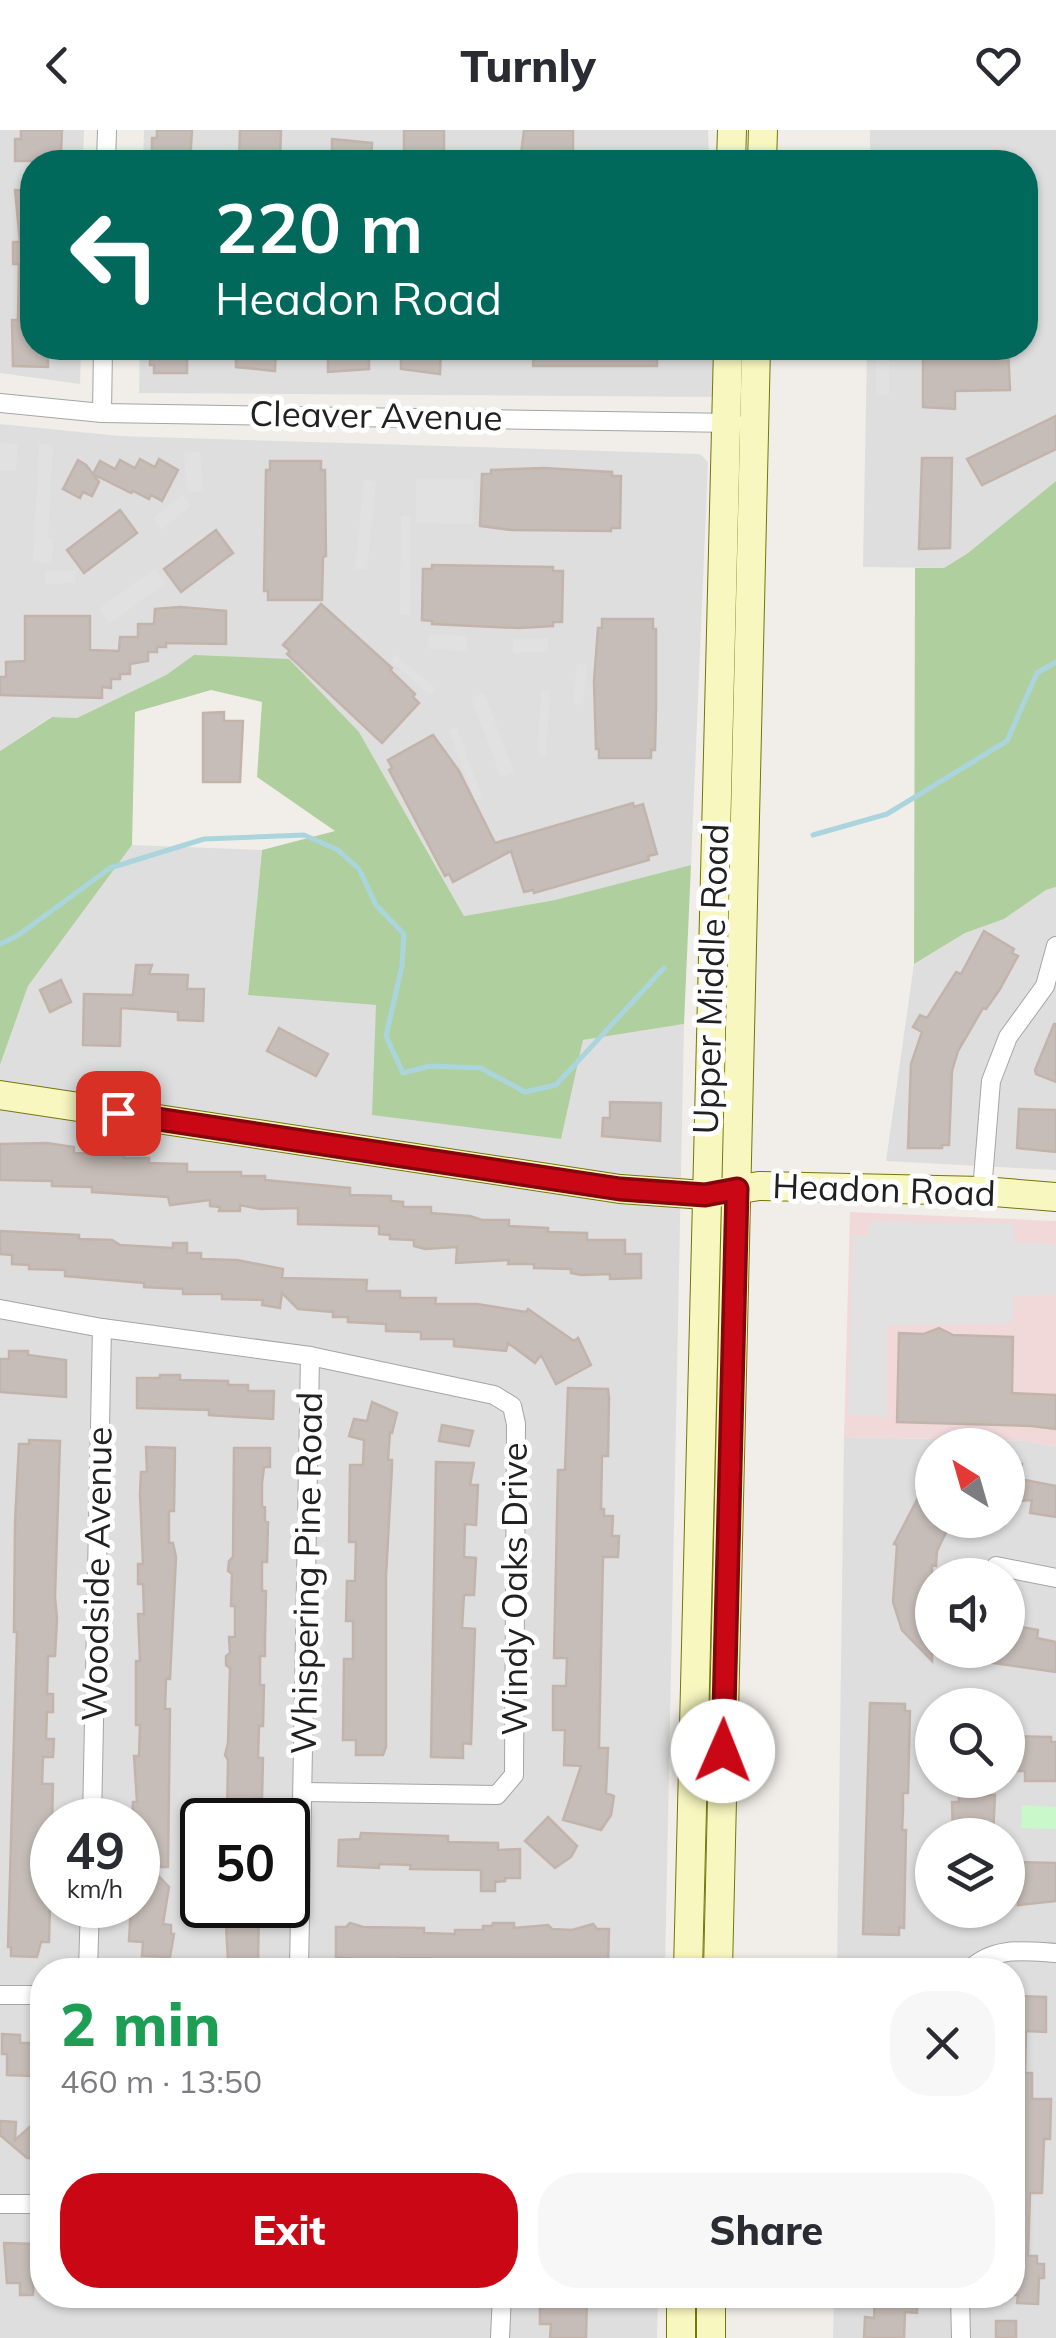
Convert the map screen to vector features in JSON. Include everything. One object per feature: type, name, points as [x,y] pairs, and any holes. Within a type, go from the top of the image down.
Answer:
[{"type":"main road","name":"Upper Middle Road","points":[[718,1958],[737,1189],[740,423],[730,360]]},
{"type":"main road","name":"Upper Middle Road","points":[[688,1958],[705,1195],[740,423],[753,360]]},
{"type":"main road","name":"Headon Road","points":[[0,1096],[620,1189],[705,1195],[759,1186],[982,1191],[1056,1198]]},
{"type":"main road","points":[[681,2338],[682,2308]]},
{"type":"main road","points":[[711,2338],[712,2308]]},
{"type":"street","points":[[102,413],[103,360]]},
{"type":"street","name":"Cleaver Avenue","points":[[0,404],[102,413],[740,423]]},
{"type":"street","points":[[982,1191],[991,1081],[1008,1036],[1045,986],[1056,946]]},
{"type":"street","name":"Windy Oaks Drive","points":[[0,1309],[102,1328],[310,1356],[494,1396],[512,1406],[516,1424],[514,1775],[497,1795],[304,1792]]},
{"type":"street","name":"Woodside Avenue","points":[[92,1798],[102,1328]]},
{"type":"street","name":"Whispering Pine Road","points":[[299,1958],[310,1356]]},
{"type":"street","points":[[1025,1572],[1056,1578]]},
{"type":"street","points":[[88,1958],[89,1928]]},
{"type":"street","points":[[982,1958],[1008,1950],[1056,1953]]},
{"type":"street","points":[[0,1995],[30,1995]]},
{"type":"street","points":[[0,2204],[30,2204]]},
{"type":"street","points":[[500,2338],[501,2308]]},
{"type":"street","points":[[960,2308],[961,2338]]},
{"type":"shaded area","points":[[0,130],[84,130],[83,150],[20,150],[20,360],[81,360],[80,384],[0,373]]},
{"type":"shaded area","points":[[144,130],[708,130],[709,150],[143,150]]},
{"type":"shaded area","points":[[870,130],[1056,130],[1056,481],[944,568],[863,567],[867,360],[1038,360],[1038,150],[870,150]]},
{"type":"shaded area","points":[[140,360],[714,360],[715,397],[139,393]]},
{"type":"shaded area","points":[[876,360],[889,360],[889,395],[876,395]]},
{"type":"shaded area","points":[[0,424],[120,436],[700,454],[708,462],[691,865],[555,900],[464,916],[359,732],[194,655],[166,675],[77,718],[51,717],[0,751]]},
{"type":"shaded area","points":[[0,443],[18,444],[16,471],[0,471]]},
{"type":"shaded area","points":[[39,444],[53,445],[48,538],[53,539],[52,563],[33,562]]},
{"type":"shaded area","points":[[200,451],[203,491],[187,492],[184,453]]},
{"type":"shaded area","points":[[416,479],[474,479],[473,524],[416,523]]},
{"type":"shaded area","points":[[364,480],[376,481],[367,570],[355,569]]},
{"type":"shaded area","points":[[182,494],[191,505],[162,530],[153,519]]},
{"type":"shaded area","points":[[401,516],[411,516],[410,615],[400,615]]},
{"type":"shaded area","points":[[155,568],[166,583],[109,624],[99,609]]},
{"type":"shaded area","points":[[45,571],[76,571],[76,583],[45,584]]},
{"type":"shaded area","points":[[429,634],[467,636],[467,651],[428,649]]},
{"type":"shaded area","points":[[548,638],[548,652],[513,653],[513,639]]},
{"type":"shaded area","points":[[395,654],[436,689],[430,695],[390,661]]},
{"type":"shaded area","points":[[577,664],[587,665],[583,705],[573,704]]},
{"type":"shaded area","points":[[541,690],[550,691],[546,756],[538,755]]},
{"type":"shaded area","points":[[484,693],[514,772],[501,777],[471,698]]},
{"type":"shaded area","points":[[457,727],[482,798],[475,801],[449,730]]},
{"type":"shaded area","points":[[132,845],[262,850],[248,994],[377,1005],[583,1040],[684,1024],[665,1958],[30,1958],[30,2308],[658,2308],[657,2338],[0,2338],[0,1065],[28,986]]},
{"type":"shaded area","points":[[1056,887],[1056,1170],[886,1161],[914,964],[965,933],[1004,919]]},
{"type":"shaded area","points":[[850,1212],[1056,1221],[1056,1447],[1025,1441],[1025,1428],[915,1428],[915,1439],[844,1437]]},
{"type":"shaded area","points":[[869,1221],[1013,1224],[1015,1242],[1056,1245],[1056,1295],[1013,1296],[1012,1323],[887,1326],[887,1417],[848,1414],[853,1235],[869,1236]]},
{"type":"shaded area","points":[[844,1437],[915,1439],[915,1538],[1025,1538],[1025,1441],[1056,1447],[1056,2338],[833,2338],[834,2308],[1025,2308],[1025,1958],[837,1958]]},
{"type":"green space","points":[[1056,481],[1056,887],[1004,919],[965,933],[914,964],[915,568],[944,568]]},
{"type":"green space","points":[[194,655],[289,659],[359,732],[464,916],[555,900],[691,865],[684,1024],[583,1040],[561,1139],[372,1115],[376,1005],[248,995],[262,850],[335,831],[257,777],[262,702],[211,690],[135,712],[132,845],[28,986],[0,1065],[0,751],[52,717],[77,718],[166,675]]},
{"type":"green space","points":[[1022,1805],[1056,1807],[1056,1829],[1025,1828],[1025,1818],[1021,1818]]},
{"type":"building","points":[[21,130],[62,130],[61,150],[20,150],[20,161],[15,161],[15,139],[21,139]]},
{"type":"building","points":[[157,130],[192,130],[191,150],[152,150],[152,138],[157,138]]},
{"type":"building","points":[[240,130],[281,130],[280,150],[239,150]]},
{"type":"building","points":[[404,130],[444,130],[444,150],[404,150]]},
{"type":"building","points":[[524,130],[573,130],[573,150],[522,150]]},
{"type":"building","points":[[332,139],[372,143],[372,150],[332,150]]},
{"type":"building","points":[[15,190],[20,190],[20,242]]},
{"type":"building","points":[[13,242],[20,242],[20,360],[48,360],[48,367],[13,366],[12,320],[18,320],[19,264],[13,264]]},
{"type":"building","points":[[150,360],[187,360],[187,373],[154,373],[154,365],[150,365]]},
{"type":"building","points":[[236,360],[275,360],[275,371],[236,367]]},
{"type":"building","points":[[328,360],[369,360],[369,369],[328,372]]},
{"type":"building","points":[[401,360],[441,360],[440,374],[401,369]]},
{"type":"building","points":[[533,360],[657,360],[657,366],[533,366]]},
{"type":"building","points":[[923,360],[1009,360],[1010,390],[955,391],[955,409],[923,407]]},
{"type":"building","points":[[1056,416],[1056,449],[982,485],[967,459]]},
{"type":"building","points":[[922,458],[952,458],[950,548],[919,549]]},
{"type":"building","points":[[140,459],[155,467],[159,459],[178,470],[162,501],[151,495],[149,499],[131,493],[93,474],[100,461],[115,469],[120,460],[135,468]]},
{"type":"building","points":[[78,460],[99,482],[92,496],[83,492],[80,498],[63,489]]},
{"type":"building","points":[[270,461],[321,461],[321,470],[325,470],[322,600],[268,600],[268,591],[264,591],[266,470],[270,470]]},
{"type":"building","points":[[491,470],[612,472],[612,476],[621,476],[620,528],[511,530],[480,526],[482,474],[491,474]]},
{"type":"building","points":[[120,510],[137,533],[84,573],[67,550]]},
{"type":"building","points":[[216,530],[233,553],[181,592],[164,569]]},
{"type":"building","points":[[432,565],[553,567],[553,571],[563,571],[562,622],[518,628],[432,624],[422,620],[423,569],[432,569]]},
{"type":"building","points":[[321,604],[392,668],[419,703],[382,743],[287,654],[290,651],[283,645]]},
{"type":"building","points":[[155,609],[226,611],[226,644],[166,643],[166,647],[157,647],[157,652],[148,652],[148,661],[130,664],[130,674],[111,679],[111,688],[102,687],[102,698],[0,695],[0,677],[6,677],[6,662],[25,661],[25,616],[90,616],[90,650],[119,651],[120,637],[138,637],[138,624],[154,624]]},
{"type":"building","points":[[602,619],[653,619],[656,708],[655,750],[651,750],[651,758],[599,758],[594,681]]},
{"type":"building","points":[[224,712],[224,721],[243,721],[240,782],[203,782],[203,713]]},
{"type":"building","points":[[433,735],[459,771],[495,843],[633,803],[634,807],[643,804],[657,854],[648,856],[649,860],[534,893],[524,892],[511,851],[453,882],[449,874],[445,876],[389,770],[392,768],[388,760]]},
{"type":"building","points":[[984,931],[1014,949],[1012,953],[1018,956],[958,1051],[952,1071],[949,1145],[908,1148],[911,1064],[922,1032],[913,1027],[920,1015],[927,1018],[956,972],[961,974]]},
{"type":"building","points":[[136,965],[152,965],[149,974],[188,975],[187,989],[204,989],[203,1021],[178,1020],[178,1012],[121,1008],[120,1046],[83,1045],[84,994],[133,995]]},
{"type":"building","points":[[61,980],[71,1002],[50,1012],[40,990]]},
{"type":"building","points":[[1056,1024],[1056,1082],[1035,1070]]},
{"type":"building","points":[[279,1028],[328,1054],[316,1076],[267,1051]]},
{"type":"building","points":[[610,1102],[661,1103],[660,1141],[602,1136],[603,1118],[610,1118]]},
{"type":"building","points":[[1019,1109],[1056,1110],[1056,1152],[1017,1148]]},
{"type":"building","points":[[0,1144],[74,1147],[74,1153],[124,1154],[124,1158],[149,1158],[149,1163],[187,1164],[187,1172],[241,1172],[241,1176],[265,1176],[265,1180],[350,1188],[350,1195],[391,1196],[391,1201],[403,1202],[403,1207],[431,1207],[431,1213],[509,1220],[509,1226],[548,1228],[548,1232],[587,1233],[587,1240],[625,1240],[625,1254],[641,1254],[641,1278],[610,1279],[610,1274],[581,1275],[571,1273],[571,1269],[508,1264],[509,1260],[456,1263],[457,1247],[425,1249],[414,1246],[414,1240],[390,1239],[390,1235],[379,1234],[379,1226],[298,1224],[298,1208],[240,1205],[240,1211],[219,1211],[220,1207],[210,1206],[210,1200],[170,1205],[168,1197],[92,1192],[92,1187],[52,1186],[52,1181],[0,1180]]},
{"type":"building","points":[[0,1231],[79,1235],[79,1239],[112,1240],[120,1245],[173,1248],[173,1243],[187,1243],[187,1253],[201,1253],[201,1259],[237,1260],[283,1269],[282,1278],[367,1280],[366,1291],[400,1291],[400,1298],[436,1298],[435,1304],[477,1304],[526,1312],[528,1309],[574,1341],[578,1338],[591,1365],[556,1384],[541,1355],[535,1363],[508,1343],[506,1351],[454,1346],[454,1339],[421,1339],[421,1332],[386,1331],[386,1324],[348,1322],[348,1317],[333,1317],[333,1312],[298,1309],[282,1293],[280,1308],[262,1305],[263,1300],[183,1294],[183,1289],[65,1276],[65,1270],[29,1269],[29,1265],[12,1264],[12,1255],[0,1254]]},
{"type":"building","points":[[939,1328],[953,1335],[1013,1337],[1012,1393],[1056,1395],[1056,1429],[897,1422],[899,1333],[924,1334]]},
{"type":"building","points":[[9,1351],[66,1360],[66,1397],[0,1392],[0,1359],[9,1359]]},
{"type":"building","points":[[180,1375],[180,1380],[228,1381],[228,1385],[248,1385],[248,1391],[274,1391],[273,1419],[209,1415],[209,1410],[137,1408],[137,1378]]},
{"type":"building","points":[[568,1388],[608,1389],[609,1398],[608,1456],[602,1456],[601,1509],[604,1516],[613,1516],[612,1536],[619,1536],[618,1557],[603,1557],[599,1748],[608,1748],[606,1793],[614,1796],[611,1815],[601,1830],[563,1820],[581,1766],[564,1765],[565,1730],[553,1730],[553,1686],[566,1686],[567,1658],[554,1658],[558,1470],[565,1470]]},
{"type":"building","points":[[372,1402],[397,1413],[390,1432],[388,1460],[392,1460],[392,1467],[386,1576],[386,1747],[383,1755],[356,1755],[356,1740],[343,1740],[344,1659],[353,1659],[353,1621],[346,1621],[347,1581],[355,1581],[356,1542],[349,1542],[350,1465],[363,1465],[364,1440],[349,1436],[354,1419],[367,1421]]},
{"type":"building","points":[[442,1425],[473,1431],[469,1446],[439,1441]]},
{"type":"building","points":[[29,1440],[60,1441],[57,1618],[55,1656],[48,1656],[47,1694],[53,1694],[53,1712],[47,1712],[46,1739],[54,1739],[53,1757],[43,1757],[42,1784],[53,1784],[53,1798],[30,1798],[30,1928],[49,1928],[49,1942],[41,1942],[37,1957],[11,1956],[8,1947],[17,1632],[15,1522],[19,1444],[29,1444]]},
{"type":"building","points":[[146,1447],[175,1448],[169,1543],[173,1543],[176,1557],[165,1709],[170,1709],[168,1867],[160,1867],[160,1798],[137,1798],[134,1756],[139,1756],[140,1725],[136,1725],[138,1614],[144,1614],[143,1584],[138,1584],[138,1564],[143,1564],[141,1472],[147,1472]]},
{"type":"building","points":[[234,1448],[270,1448],[270,1467],[264,1467],[262,1483],[262,1506],[268,1522],[267,1562],[262,1562],[262,1591],[266,1591],[265,1656],[260,1656],[260,1685],[264,1685],[258,1758],[263,1758],[262,1798],[227,1798],[225,1755],[230,1668],[226,1656],[230,1653],[229,1637],[235,1637],[232,1574],[228,1571],[233,1557]]},
{"type":"building","points":[[436,1462],[474,1463],[470,1485],[478,1485],[476,1525],[465,1524],[464,1557],[476,1558],[474,1595],[464,1595],[462,1628],[475,1629],[471,1744],[463,1743],[463,1758],[431,1757]]},
{"type":"building","points":[[1025,1480],[1056,1486],[1056,1517],[1030,1513],[1032,1500],[1025,1500]]},
{"type":"building","points":[[915,1504],[915,1538],[943,1538],[937,1558],[915,1558],[915,1643],[902,1630],[893,1602],[897,1545],[894,1544]]},
{"type":"building","points":[[1025,1628],[1038,1630],[1037,1638],[1056,1642],[1056,1672],[1025,1668]]},
{"type":"building","points":[[870,1703],[905,1704],[905,1711],[910,1711],[908,1793],[903,1793],[904,1928],[899,1927],[899,1935],[863,1934]]},
{"type":"building","points":[[1025,1736],[1051,1737],[1051,1742],[1056,1742],[1056,1781],[1025,1781]]},
{"type":"building","points":[[959,1798],[995,1798],[994,1818],[952,1818],[952,1802],[959,1802]]},
{"type":"building","points":[[548,1817],[577,1846],[571,1857],[555,1868],[525,1841]]},
{"type":"building","points":[[361,1833],[448,1836],[448,1842],[498,1843],[498,1850],[520,1849],[520,1878],[505,1878],[495,1882],[495,1891],[481,1891],[481,1870],[410,1869],[411,1865],[379,1864],[379,1868],[338,1866],[339,1840],[360,1839]]},
{"type":"building","points":[[1025,1862],[1056,1863],[1056,1901],[1025,1904]]},
{"type":"building","points":[[160,1878],[169,1887],[163,1924],[171,1925],[174,1934],[170,1957],[142,1956],[143,1942],[129,1941],[130,1928],[160,1928]]},
{"type":"building","points":[[350,1923],[455,1934],[455,1930],[483,1930],[483,1926],[493,1923],[514,1923],[514,1928],[548,1925],[552,1929],[572,1930],[593,1924],[597,1929],[609,1929],[608,1958],[336,1957],[336,1927]]},
{"type":"building","points":[[226,1928],[259,1928],[258,1958],[228,1958]]},
{"type":"building","points":[[1025,1996],[1046,1997],[1046,2032],[1026,2031],[1025,2073]]},
{"type":"building","points":[[2,2034],[20,2035],[20,2043],[30,2043],[30,2076],[7,2075],[7,2054],[2,2054]]},
{"type":"building","points":[[1025,2073],[1032,2073],[1032,2099],[1051,2099],[1050,2139],[1044,2139],[1042,2193],[1030,2193],[1028,2256],[1037,2256],[1037,2264],[1044,2264],[1038,2304],[1025,2303]]},
{"type":"building","points":[[0,2121],[16,2122],[15,2140],[30,2127],[30,2158],[0,2135]]},
{"type":"building","points":[[4,2243],[30,2244],[30,2295],[20,2295],[20,2283],[7,2283]]},
{"type":"building","points":[[540,2308],[587,2308],[586,2338],[550,2338],[551,2324],[540,2324]]},
{"type":"building","points":[[874,2308],[917,2308],[917,2313],[905,2312],[904,2338],[864,2338],[865,2317],[874,2318]]},
{"type":"building","points":[[996,2321],[1016,2321],[1016,2338],[996,2338]]},
{"type":"waterway","points":[[813,835],[887,814],[1007,741],[1037,673],[1056,662]]},
{"type":"waterway","points":[[0,944],[17,936],[110,868],[204,839],[304,835],[338,850],[359,869],[376,905],[404,934],[402,966],[386,1036],[403,1073],[430,1066],[481,1068],[525,1092],[556,1085],[664,968]]},
{"type":"route","points":[[118,1113],[620,1189],[705,1195],[737,1189],[723,1751]]}]
